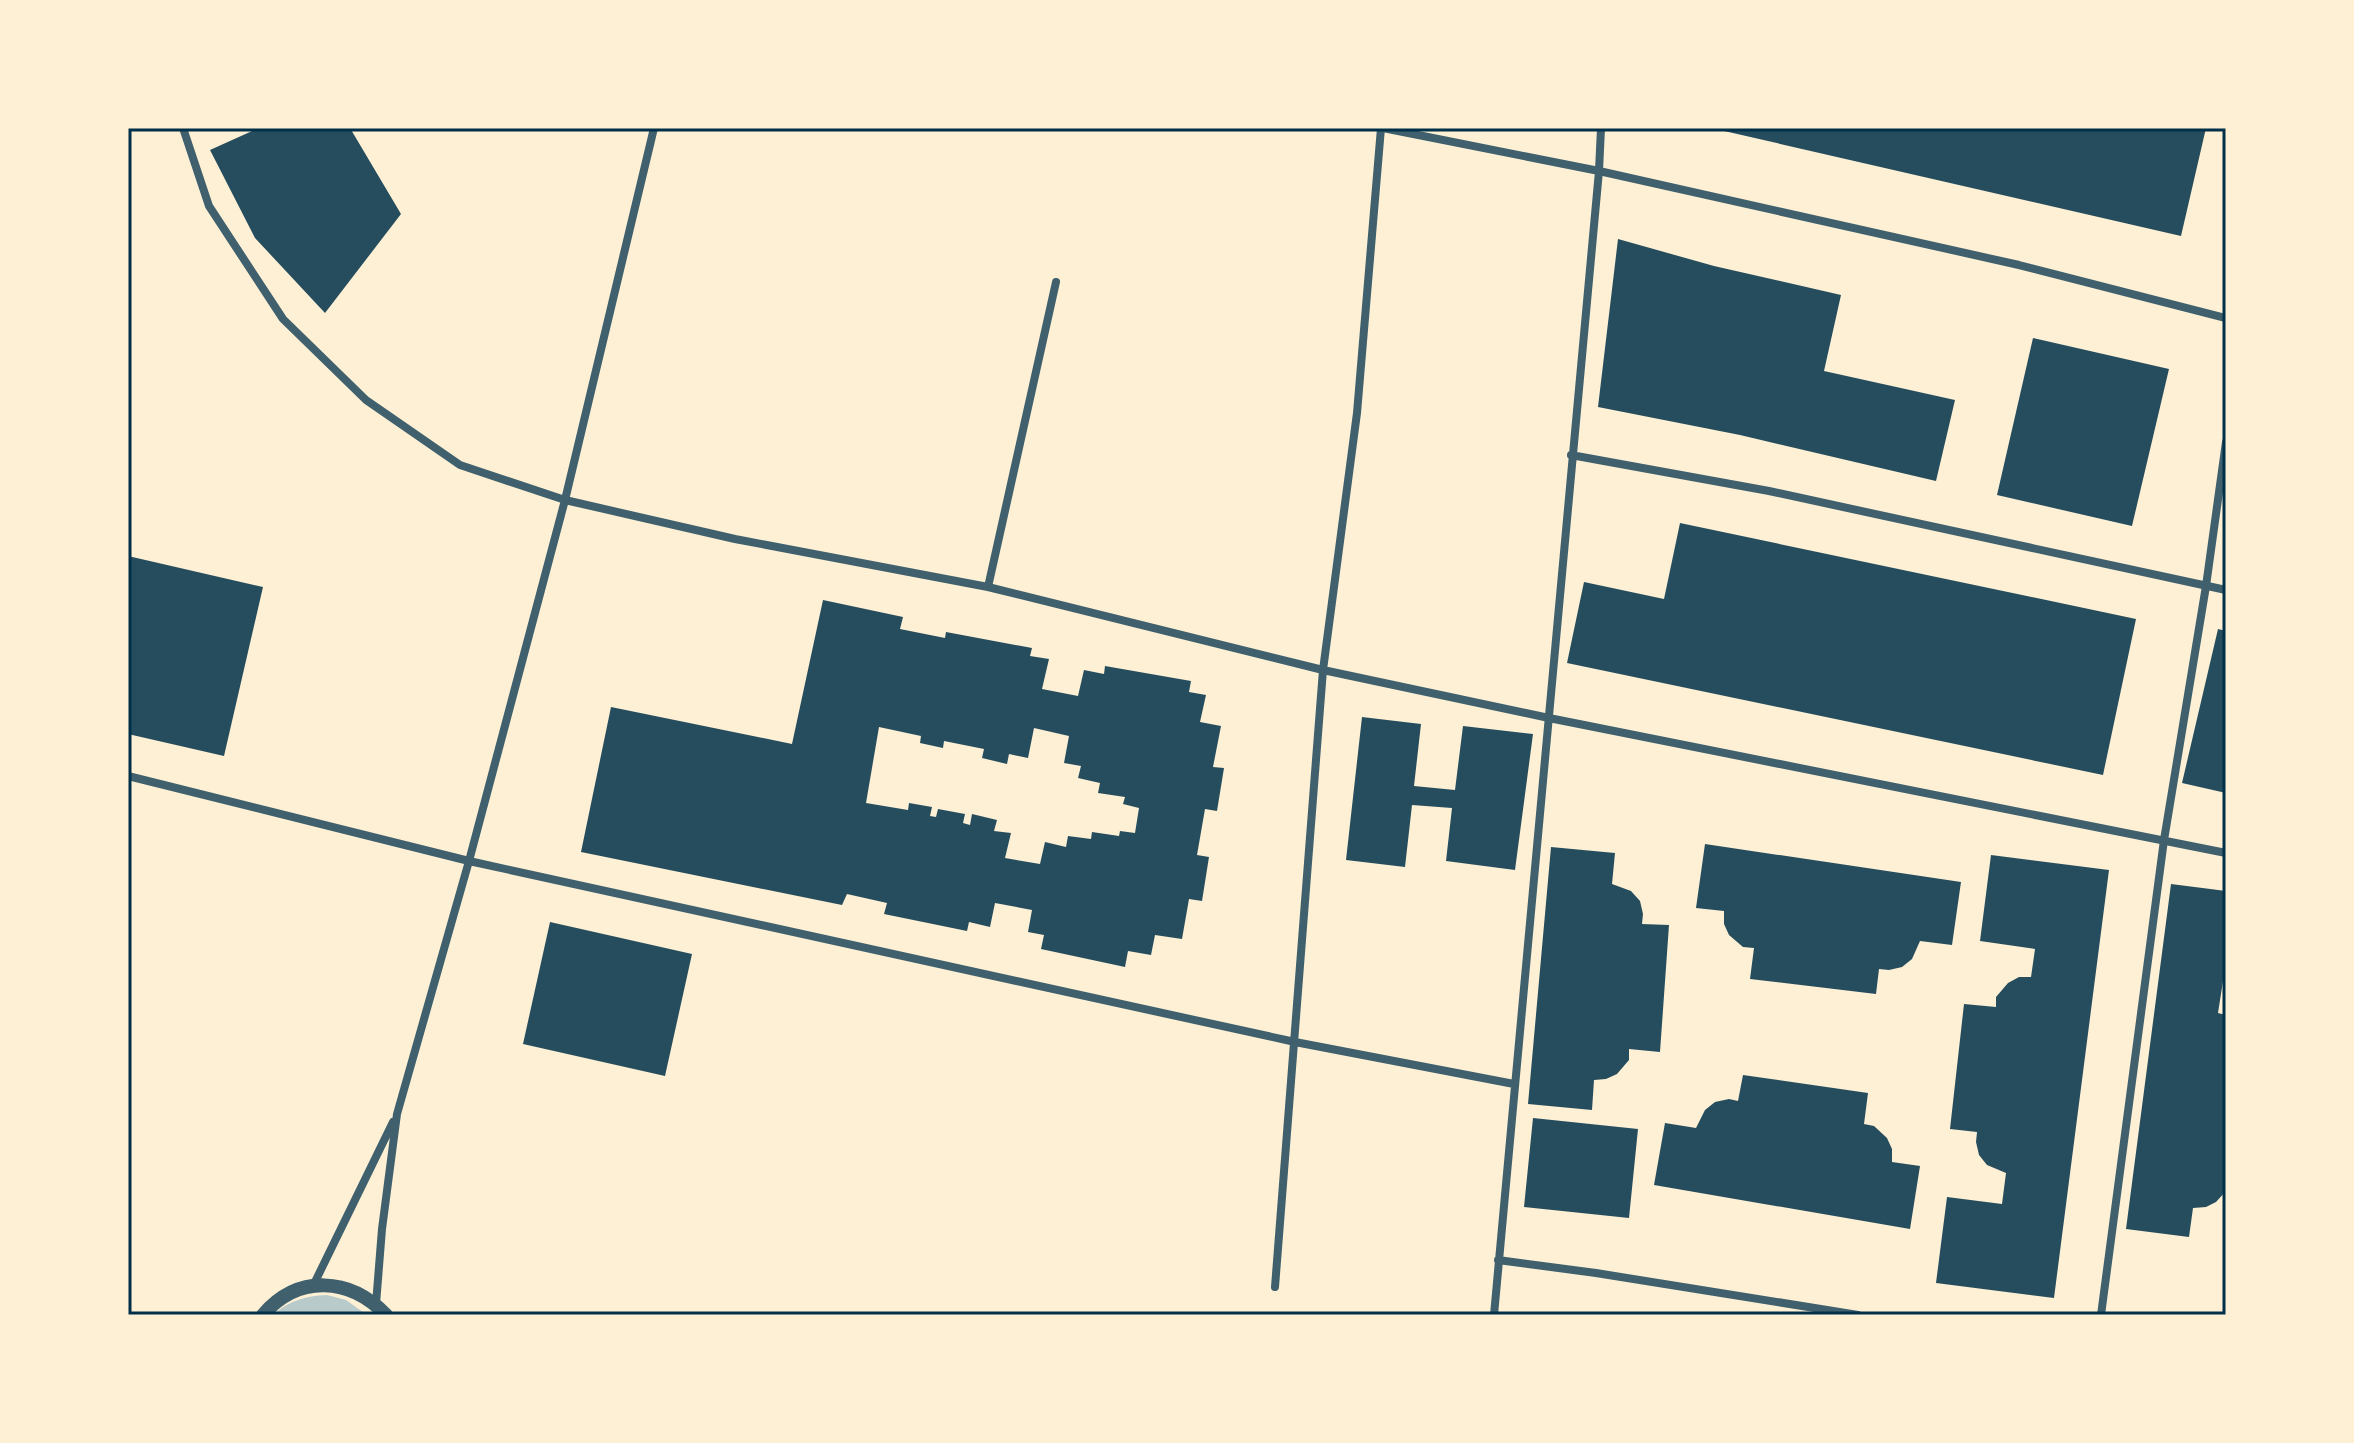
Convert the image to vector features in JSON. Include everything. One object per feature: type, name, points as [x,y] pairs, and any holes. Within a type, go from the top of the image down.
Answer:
[{"type":"street","points":[[183,128],[209,206],[283,319],[366,400],[460,465],[565,500],[735,539],[988,587],[1323,670],[2226,853]]},
{"type":"street","points":[[381,1310],[382,1229],[397,1114],[469,861],[565,500],[654,128]]},
{"type":"street","points":[[1275,1287],[1323,670],[1357,413],[1382,128],[1599,171],[2019,265],[2226,318]]},
{"type":"street","points":[[1494,1315],[1601,128]]},
{"type":"street","points":[[988,587],[1056,282]]},
{"type":"street","points":[[2101,1315],[2164,840],[2206,586],[2226,442]]},
{"type":"street","points":[[1571,455],[1769,491],[2226,590]]},
{"type":"street","points":[[128,776],[469,861],[1295,1042],[1514,1084]]},
{"type":"street","points":[[313,1286],[397,1114]]},
{"type":"street","points":[[1498,1260],[1858,1315]]},
{"type":"street","points":[[263,1315],[283,1296],[313,1286],[336,1286],[357,1292],[381,1310]]},
{"type":"shaded area","points":[[327,1295],[346,1300],[367,1315],[272,1315],[298,1300]]},
{"type":"building","points":[[259,128],[350,128],[401,214],[325,313],[255,238],[210,150]]},
{"type":"building","points":[[1711,128],[2206,128],[2181,236]]},
{"type":"building","points":[[1618,239],[1714,266],[1841,295],[1824,371],[1955,400],[1936,481],[1740,435],[1598,407]]},
{"type":"building","points":[[2033,338],[2169,369],[2132,526],[1997,495]]},
{"type":"building","points":[[1680,523],[2136,619],[2103,775],[1567,663],[1584,582],[1664,599]]},
{"type":"building","points":[[128,556],[263,587],[224,756],[128,734]]},
{"type":"building","points":[[823,600],[903,617],[900,629],[945,638],[946,632],[1032,648],[1030,656],[1049,659],[1042,689],[1078,696],[1084,670],[1104,674],[1105,666],[1191,681],[1189,692],[1206,695],[1200,722],[1221,726],[1213,767],[1224,768],[1217,811],[1205,809],[1197,855],[1209,857],[1202,901],[1189,899],[1182,939],[1155,935],[1151,955],[1128,951],[1125,967],[1041,949],[1044,935],[1028,932],[1032,910],[995,903],[990,927],[969,922],[967,931],[884,914],[887,903],[847,894],[842,905],[581,852],[611,707],[792,744]],"holes":[[[879,727],[921,736],[920,743],[943,748],[944,741],[984,749],[982,758],[1007,764],[1009,754],[1028,758],[1034,728],[1069,736],[1064,763],[1081,766],[1078,778],[1100,783],[1098,793],[1125,797],[1123,804],[1139,808],[1135,833],[1120,831],[1119,836],[1092,832],[1091,839],[1068,836],[1066,847],[1045,842],[1040,864],[1005,858],[1011,833],[994,831],[997,820],[972,814],[970,825],[963,823],[965,814],[938,809],[936,817],[930,816],[932,807],[909,803],[908,810],[866,803]]]},
{"type":"building","points":[[2218,629],[2226,631],[2226,793],[2182,783]]},
{"type":"building","points":[[1362,717],[1421,724],[1414,786],[1455,790],[1463,726],[1533,734],[1515,870],[1446,861],[1452,808],[1412,805],[1405,867],[1346,860]]},
{"type":"building","points":[[1705,844],[1961,882],[1952,945],[1920,941],[1912,959],[1902,967],[1879,969],[1876,994],[1750,979],[1754,948],[1743,947],[1729,935],[1724,924],[1724,911],[1696,908]]},
{"type":"building","points":[[1551,847],[1615,853],[1612,884],[1631,891],[1640,901],[1642,924],[1669,925],[1660,1052],[1629,1049],[1629,1060],[1617,1074],[1594,1080],[1592,1110],[1528,1104]]},
{"type":"building","points":[[1991,855],[2109,870],[2054,1298],[1936,1283],[1947,1197],[2002,1204],[2006,1173],[1987,1165],[1979,1155],[1977,1132],[1950,1129],[1964,1004],[1996,1007],[1996,997],[2008,983],[2019,977],[2031,977],[2035,949],[1980,941]]},
{"type":"building","points":[[2171,884],[2226,891],[2226,981],[2223,981],[2218,1013],[2226,1015],[2226,1191],[2216,1202],[2193,1208],[2189,1237],[2126,1229]]},
{"type":"building","points":[[550,922],[692,954],[665,1076],[523,1044]]},
{"type":"building","points":[[1743,1075],[1868,1093],[1864,1124],[1874,1126],[1887,1138],[1892,1149],[1892,1162],[1920,1166],[1910,1229],[1654,1185],[1665,1123],[1696,1128],[1705,1110],[1715,1102],[1738,1101]]},
{"type":"building","points":[[1533,1118],[1638,1129],[1629,1218],[1524,1207]]}]
